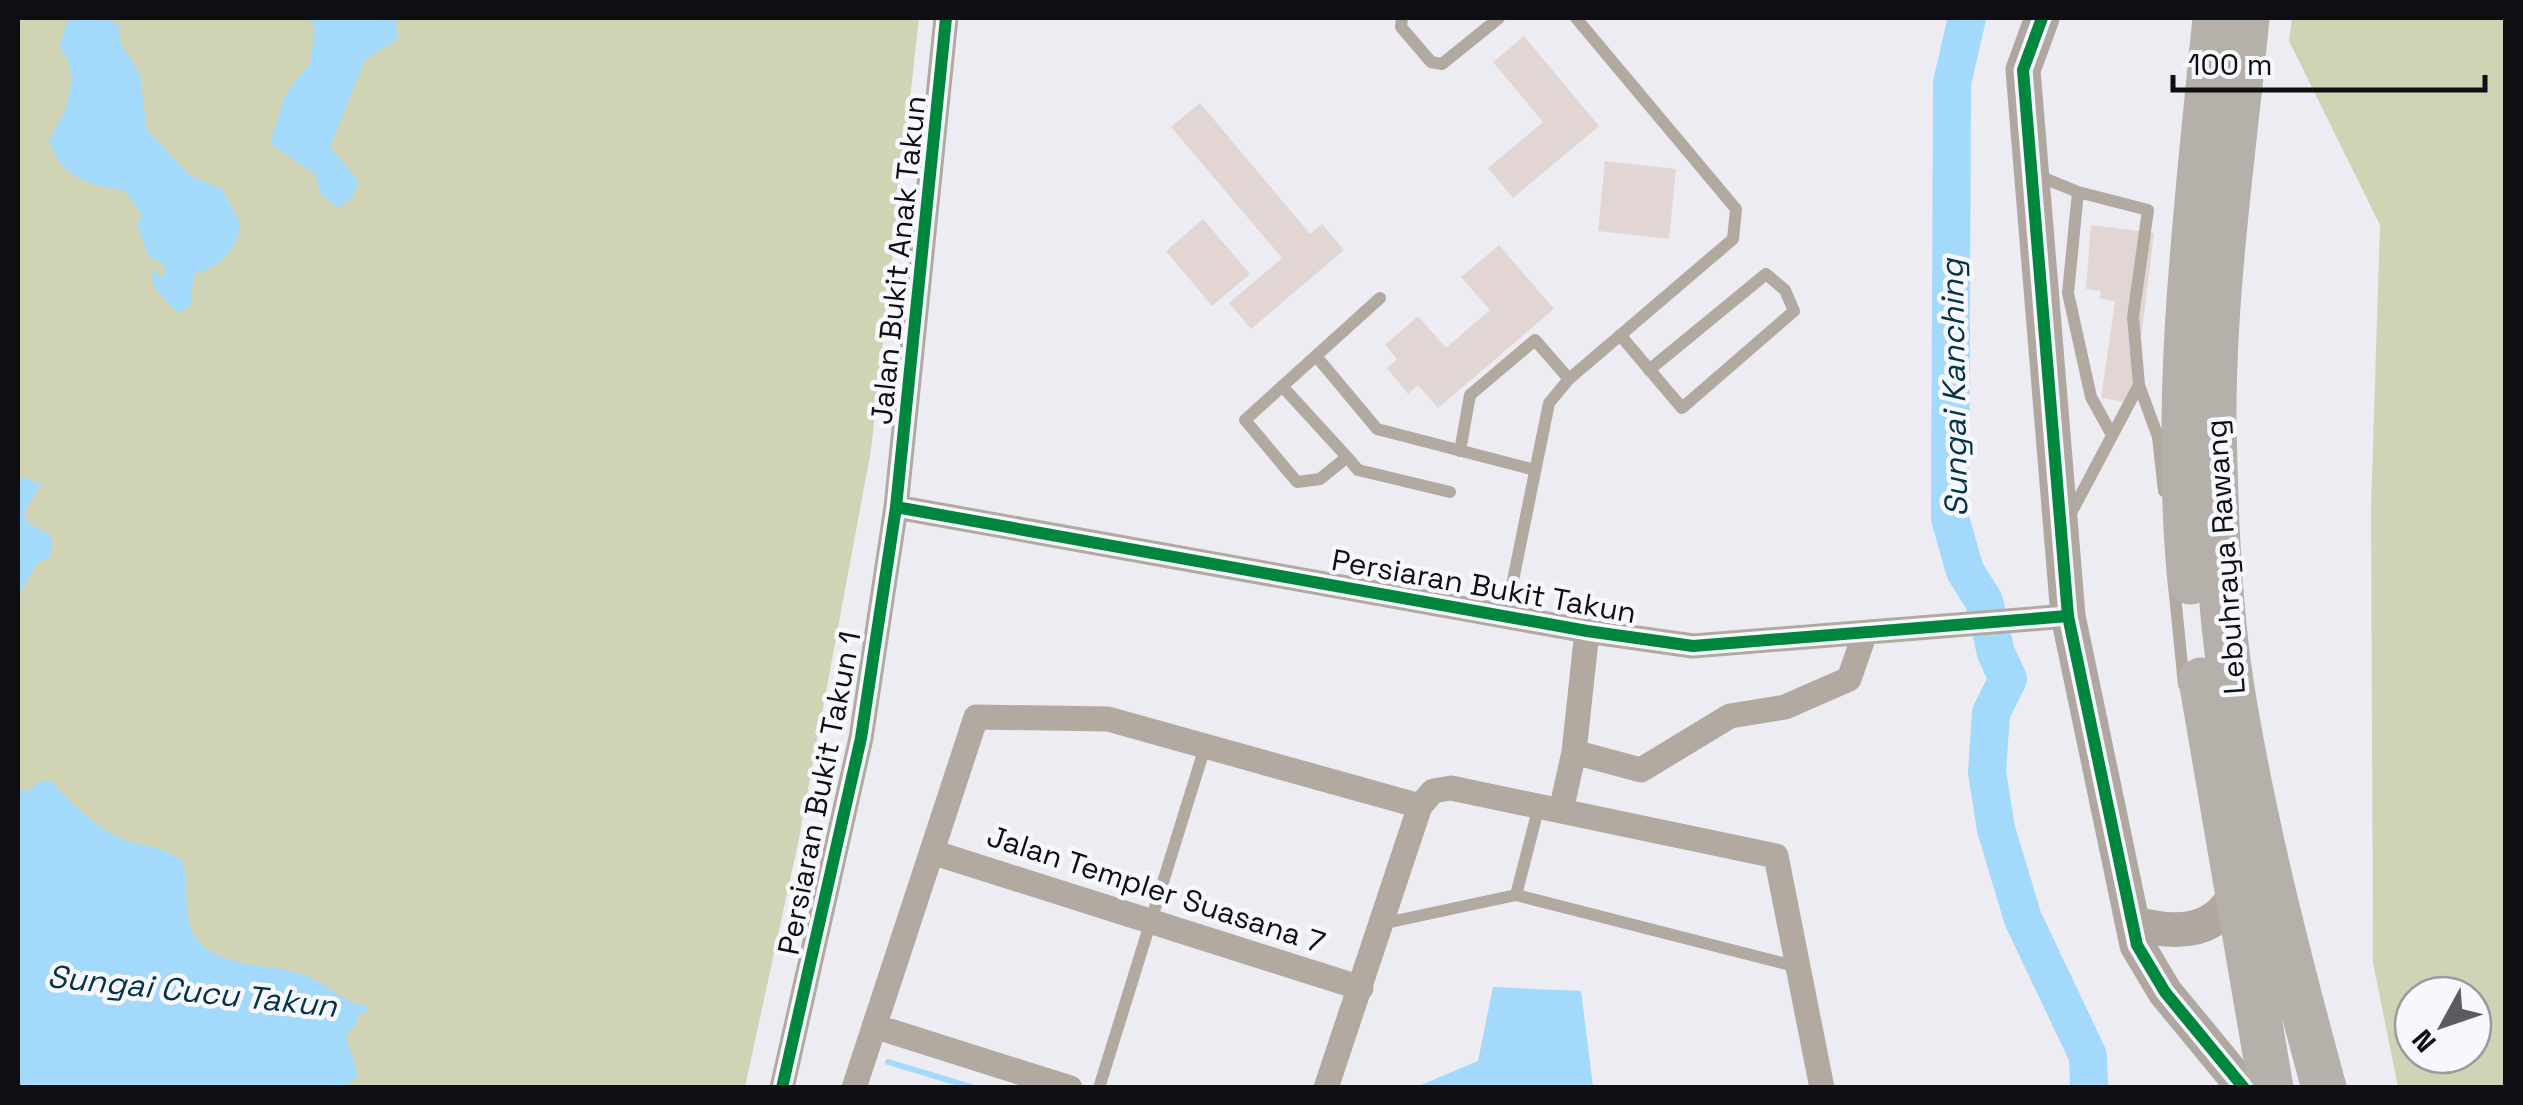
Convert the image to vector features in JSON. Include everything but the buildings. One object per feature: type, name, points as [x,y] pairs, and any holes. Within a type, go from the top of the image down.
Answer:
[{"type":"highway","name":"Lebuhraya Rawang","points":[[2215,18],[2191,267],[2182,417],[2189,577],[2231,875],[2270,1088]]},
{"type":"highway","name":"Lebuhraya Rawang","points":[[2248,18],[2223,272],[2214,422],[2220,578],[2235,708],[2252,795],[2285,943],[2324,1088]]},
{"type":"street","name":"Jalan Bukit Anak Takun","points":[[896,507],[946,18]]},
{"type":"street","points":[[2042,18],[2022,70],[2061,530],[2051,618],[2138,945],[2158,980],[2244,1088]]},
{"type":"street","name":"Persiaran Bukit Takun","points":[[896,507],[1587,631],[1693,646],[2051,618]]},
{"type":"street","name":"Persiaran Bukit Takun 1","points":[[782,1088],[861,738],[896,507]]},
{"type":"street","points":[[1550,809],[1574,752],[1587,631]]},
{"type":"street","points":[[1574,752],[1641,770],[1730,716],[1785,707],[1849,679],[1865,632]]},
{"type":"street","points":[[854,1088],[976,717],[1108,719],[1420,806]]},
{"type":"street","points":[[1326,1088],[1420,806],[1433,792],[1451,788],[1776,856],[1822,1088]]},
{"type":"street","name":"Jalan Templer Suasana 7","points":[[932,852],[1361,988]]},
{"type":"street","points":[[2133,922],[2165,932],[2191,930],[2226,911],[2231,875]]},
{"type":"street","points":[[874,1026],[1070,1088]]},
{"type":"lane","points":[[1402,18],[1401,27],[1431,62],[1442,64],[1499,18]]},
{"type":"lane","points":[[1506,615],[1549,403],[1568,379],[1733,239],[1736,209],[1579,18]]},
{"type":"lane","points":[[2028,171],[2078,192],[2148,210],[2133,317],[2139,384],[2158,438],[2166,512]]},
{"type":"lane","points":[[2078,192],[2068,293],[2091,397],[2112,435]]},
{"type":"lane","points":[[1620,335],[1682,408],[1794,311],[1785,290],[1766,274],[1650,370]]},
{"type":"lane","points":[[1347,456],[1320,479],[1297,482],[1245,420],[1380,298]]},
{"type":"lane","points":[[1460,451],[1470,395],[1535,340],[1568,379]]},
{"type":"lane","points":[[1316,356],[1377,429],[1535,470]]},
{"type":"lane","points":[[2061,530],[2139,384]]},
{"type":"lane","points":[[1282,386],[1358,470],[1450,492]]},
{"type":"lane","points":[[2172,568],[2186,700]]},
{"type":"lane","points":[[1099,1088],[1205,747]]},
{"type":"lane","points":[[2200,768],[2231,875]]},
{"type":"lane","points":[[1516,895],[1550,809]]},
{"type":"lane","points":[[1381,924],[1516,895],[1798,967]]},
{"type":"green space","points":[[18,18],[919,18],[871,450],[798,843],[745,1087],[18,1087]]},
{"type":"green space","points":[[2292,18],[2505,18],[2505,1087],[2398,1087],[2396,1075],[2493,1075],[2493,975],[2393,975],[2393,1062],[2373,963],[2371,507],[2380,225],[2289,41]]},
{"type":"water","points":[[69,18],[106,18],[120,26],[119,40],[140,74],[147,130],[191,176],[222,189],[240,223],[236,241],[226,256],[194,274],[191,305],[182,312],[175,311],[153,286],[152,270],[164,278],[165,266],[148,256],[137,224],[142,215],[125,191],[99,186],[68,171],[49,139],[70,92],[70,68],[59,46]]},
{"type":"water","points":[[308,18],[396,18],[397,39],[365,60],[330,147],[359,181],[352,198],[337,208],[321,194],[315,174],[270,144],[285,95],[310,63],[315,27]]},
{"type":"water","points":[[18,476],[42,484],[24,512],[28,523],[51,535],[51,557],[37,563],[18,597]]},
{"type":"water","points":[[40,781],[51,781],[104,830],[162,850],[183,862],[189,921],[196,938],[206,948],[231,960],[304,975],[349,1001],[366,1005],[368,1011],[358,1015],[357,1023],[346,1035],[357,1077],[344,1088],[18,1087],[18,790],[28,791]]},
{"type":"water","points":[[1493,987],[1581,991],[1593,1087],[1416,1087],[1478,1061]]},
{"type":"waterway","name":"Sungai Kanching","points":[[1967,18],[1952,83],[1950,518],[1965,571],[1984,601],[1996,653],[2008,679],[1991,713],[1987,772],[1996,829],[2023,919],[2088,1056],[2089,1088]]},
{"type":"waterway","name":"Sungai Cucu Takun","points":[[888,1062],[975,1088]]},
{"type":"cycle path","points":[[782,1088],[861,738],[896,507],[946,18]]},
{"type":"cycle path","points":[[2042,18],[2023,70],[2068,616],[2137,945],[2165,992],[2244,1088]]},
{"type":"cycle path","points":[[896,507],[1587,631],[1693,646],[2068,616]]}]
